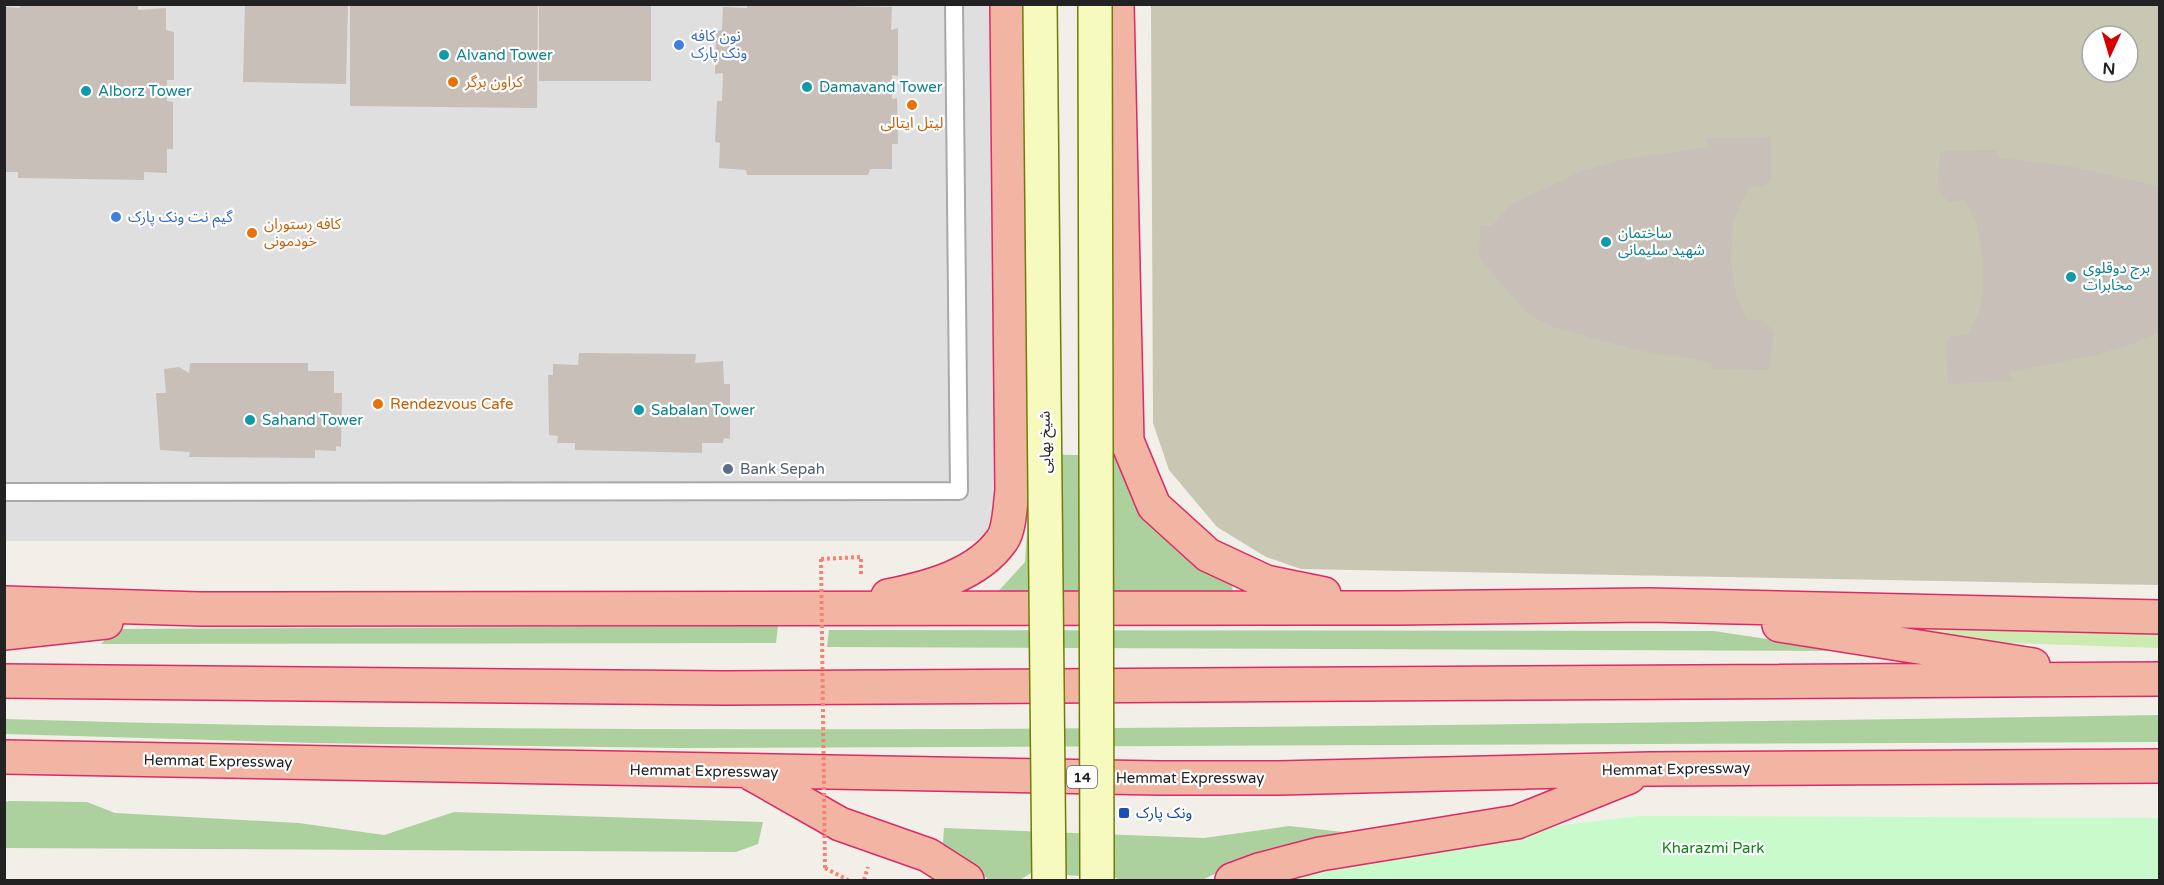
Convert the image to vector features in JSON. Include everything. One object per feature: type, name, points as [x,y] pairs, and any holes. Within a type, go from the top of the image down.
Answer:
[{"type":"highway","points":[[827,609],[921,590],[980,564],[1004,539],[1012,491],[1007,4]]},
{"type":"highway","points":[[1118,4],[1124,411],[1127,441],[1154,506],[1208,555],[1266,582],[1397,608]]},
{"type":"highway","points":[[4,603],[200,609],[1397,608],[1649,605],[2160,616]]},
{"type":"highway","points":[[1649,605],[2126,680]]},
{"type":"highway","points":[[4,633],[200,609]]},
{"type":"highway","points":[[4,681],[724,688],[2160,679]]},
{"type":"highway","name":"Hemmat Expressway","points":[[4,757],[747,772],[1280,778],[1650,769],[2160,766]]},
{"type":"highway","points":[[1232,880],[1259,870],[1320,854],[1517,822],[1650,769]]},
{"type":"highway","points":[[747,772],[840,824],[928,855],[967,880]]},
{"type":"main road","name":"شیخ بهایی","points":[[1040,4],[1049,880]]},
{"type":"main road","points":[[1095,4],[1097,880]]},
{"type":"lane","points":[[4,492],[959,491],[954,4]]},
{"type":"path","points":[[848,880],[825,868],[821,559],[861,557]]},
{"type":"shaded area","points":[[4,5],[992,5],[994,541],[5,541]]},
{"type":"shaded area","points":[[1151,5],[2159,5],[2159,585],[1301,569],[1266,557],[1217,527],[1169,470],[1153,423]]},
{"type":"green space","points":[[1032,454],[1119,456],[1160,533],[1194,565],[1232,583],[1233,598],[992,598],[1025,562]]},
{"type":"green space","points":[[1781,616],[2159,630],[2159,648],[1955,641]]},
{"type":"green space","points":[[778,626],[776,643],[101,644],[115,629]]},
{"type":"green space","points":[[829,630],[1714,631],[1846,651],[827,647]]},
{"type":"green space","points":[[2160,715],[2159,742],[680,748],[313,743],[5,734],[5,719],[370,727],[857,729],[1422,725]]},
{"type":"green space","points":[[5,802],[87,802],[115,813],[299,823],[384,835],[454,812],[763,822],[758,844],[736,852],[5,848]]},
{"type":"green space","name":"Kharazmi Park","points":[[1640,816],[2159,818],[2159,880],[1266,880],[1477,835]]},
{"type":"green space","points":[[1289,826],[1343,832],[1251,857],[1202,880],[1119,880],[1117,878],[1031,873],[1020,880],[989,880],[943,844],[944,828],[1204,838]]},
{"type":"building","name":"Alborz Tower","points":[[20,4],[138,4],[138,10],[166,8],[166,30],[174,32],[174,80],[167,80],[167,101],[173,102],[173,149],[167,149],[167,173],[144,172],[144,180],[18,178],[18,172],[4,172],[4,7],[20,8]]},
{"type":"building","points":[[245,4],[348,4],[346,84],[243,82]]},
{"type":"building","name":"Alvand Tower","points":[[350,4],[538,4],[537,108],[350,106]]},
{"type":"building","points":[[539,4],[651,4],[651,81],[539,81]]},
{"type":"building","name":"Damavand Tower","points":[[747,4],[892,7],[891,30],[898,28],[898,76],[892,75],[892,99],[897,98],[898,144],[892,144],[892,169],[870,169],[868,175],[747,175],[746,170],[719,168],[720,143],[715,142],[717,101],[722,101],[723,73],[715,74],[716,31],[722,30],[723,7],[747,8]]},
{"type":"building","name":"ساختمان شهید سلیمانی","points":[[1771,137],[1771,181],[1764,186],[1750,187],[1739,207],[1733,222],[1731,263],[1737,299],[1747,320],[1763,320],[1774,332],[1768,370],[1714,369],[1710,362],[1642,351],[1555,328],[1529,315],[1479,258],[1480,226],[1492,226],[1510,205],[1582,171],[1622,160],[1708,147],[1707,138]]},
{"type":"building","name":"برج دوقلوی مخابرات","points":[[1996,150],[2000,158],[2069,166],[2160,187],[2160,331],[2135,343],[2096,355],[2010,372],[2012,381],[1948,384],[1946,341],[1953,336],[1968,334],[1978,314],[1983,298],[1983,256],[1976,221],[1965,200],[1949,202],[1937,189],[1941,151]]},
{"type":"building","name":"Sabalan Tower","points":[[579,353],[696,354],[695,363],[723,361],[724,384],[730,384],[730,439],[724,438],[723,443],[702,443],[702,453],[575,450],[575,443],[557,443],[558,436],[549,435],[548,375],[553,375],[553,364],[578,365]]},
{"type":"building","name":"Sahand Tower","points":[[190,363],[308,363],[308,371],[334,371],[334,393],[342,393],[341,447],[336,446],[336,451],[315,450],[315,458],[189,457],[190,452],[160,450],[156,393],[166,393],[164,369],[179,367],[189,373]]},
{"type":"place","name":"نون کافه ونک پارک","points":[[679,45]]},
{"type":"place","name":"Alvand Tower","points":[[444,55]]},
{"type":"place","name":"کراون برگر","points":[[453,82]]},
{"type":"place","name":"Damavand Tower","points":[[807,87]]},
{"type":"place","name":"Alborz Tower","points":[[86,91]]},
{"type":"place","name":"لیتل ایتالی","points":[[912,105]]},
{"type":"place","name":"گیم نت ونک پارک","points":[[116,217]]},
{"type":"place","name":"کافه رستوران خودمونی","points":[[252,233]]},
{"type":"place","name":"ساختمان شهید سلیمانی","points":[[1606,242]]},
{"type":"place","name":"برج دوقلوی مخابرات","points":[[2071,277]]},
{"type":"place","name":"Rendezvous Cafe","points":[[378,404]]},
{"type":"place","name":"Sabalan Tower","points":[[639,410]]},
{"type":"place","name":"Sahand Tower","points":[[250,420]]},
{"type":"place","name":"Bank Sepah","points":[[728,469]]},
{"type":"place","name":"ونک پارک","points":[[1124,813]]}]
